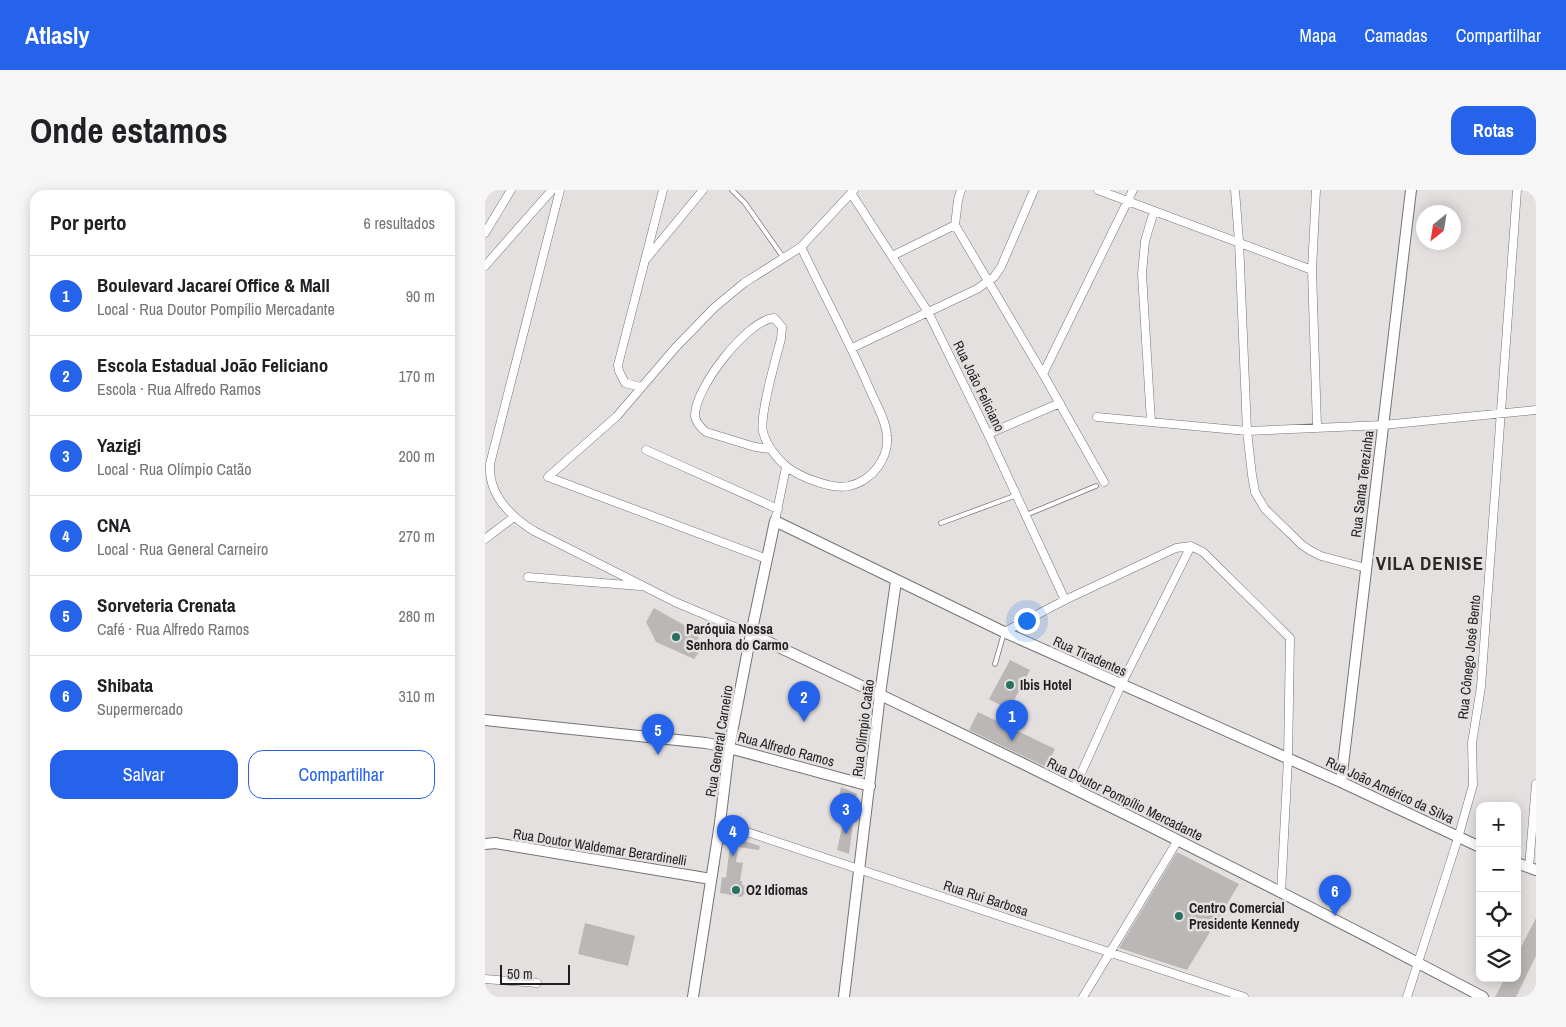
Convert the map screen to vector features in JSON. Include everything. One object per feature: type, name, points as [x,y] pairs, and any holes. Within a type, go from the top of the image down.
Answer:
[{"type":"main road","name":"Rua Santa Terezinha","points":[[1341,782],[1411,190]]},
{"type":"main road","name":"Rua General Carneiro","points":[[693,997],[721,824],[729,748],[775,521]]},
{"type":"main road","name":"Rua Tiradentes","points":[[775,521],[1004,632],[1288,759]]},
{"type":"main road","name":"Rua Olímpio Catão","points":[[843,997],[880,694],[896,581]]},
{"type":"main road","name":"Rua Doutor Pompílio Mercadante","points":[[751,634],[880,694],[1178,840],[1483,997]]},
{"type":"main road","name":"Rua Alfredo Ramos","points":[[485,720],[706,743],[870,786]]},
{"type":"main road","name":"Rua João Américo da Silva","points":[[1288,759],[1476,845]]},
{"type":"main road","name":"Rua Doutor Waldemar Berardinelli","points":[[485,844],[495,843],[711,879]]},
{"type":"street","points":[[485,233],[511,190]]},
{"type":"street","points":[[485,266],[552,190]]},
{"type":"street","points":[[561,190],[490,464],[489,474],[495,492],[514,517],[534,531],[675,602],[751,634]]},
{"type":"street","points":[[641,387],[625,382],[619,371],[619,365],[663,190]]},
{"type":"street","points":[[644,261],[703,190]]},
{"type":"street","points":[[961,190],[955,225],[1060,403],[1104,482]]},
{"type":"street","points":[[852,348],[988,282],[1001,267],[1034,190]]},
{"type":"street","points":[[1098,190],[1312,270]]},
{"type":"street","points":[[1043,374],[1133,190]]},
{"type":"street","points":[[1235,190],[1247,431],[1251,476],[1255,492],[1265,509],[1302,545],[1321,556],[1366,568]]},
{"type":"street","points":[[1317,190],[1312,270],[1317,427]]},
{"type":"street","name":"Rua Cônego José Bento","points":[[1407,997],[1458,838],[1473,784],[1472,743],[1481,687],[1517,190]]},
{"type":"street","points":[[767,558],[548,476],[617,416],[675,347],[715,307],[744,283],[801,247],[853,192]]},
{"type":"street","name":"Rua João Feliciano","points":[[853,192],[928,312],[988,434],[1065,600]]},
{"type":"street","points":[[1151,422],[1142,274],[1145,241],[1154,211]]},
{"type":"street","points":[[892,256],[955,225]]},
{"type":"street","points":[[771,448],[755,447],[706,432],[695,417],[697,404],[706,384],[725,356],[745,334],[767,319],[774,318],[782,328],[781,339],[763,415],[763,431],[771,448],[786,467],[824,485],[849,486],[869,476],[883,460],[887,437],[886,428],[852,348],[801,247]]},
{"type":"street","points":[[988,434],[1060,403]]},
{"type":"street","points":[[1097,417],[1247,431],[1383,425],[1536,410]]},
{"type":"street","points":[[646,450],[778,509]]},
{"type":"street","points":[[775,521],[786,467]]},
{"type":"street","points":[[485,539],[514,517]]},
{"type":"street","points":[[1074,789],[1121,685],[1191,546]]},
{"type":"street","points":[[1004,632],[1065,600],[1176,548],[1191,546],[1203,552],[1289,636],[1288,759],[1281,893]]},
{"type":"street","points":[[528,577],[644,586]]},
{"type":"street","points":[[1532,869],[1536,784]]},
{"type":"street","name":"Rua Rui Barbosa","points":[[721,824],[859,868],[1244,997]]},
{"type":"street","points":[[1083,997],[1178,840]]},
{"type":"street","points":[[485,979],[537,983]]},
{"type":"lane","points":[[732,190],[745,203],[783,257]]},
{"type":"lane","points":[[1026,515],[1096,486]]},
{"type":"lane","points":[[941,523],[1017,495]]},
{"type":"lane","points":[[995,664],[1004,632]]},
{"type":"building","name":"Paróquia Nossa Senhora do Carmo","points":[[654,608],[698,633],[699,652],[694,659],[656,642],[646,622]]},
{"type":"building","name":"Ibis Hotel","points":[[1010,660],[1030,670],[1009,710],[989,699]]},
{"type":"building","points":[[978,712],[1055,749],[1046,767],[969,730]]},
{"type":"building","points":[[841,787],[857,794],[849,854],[837,850],[844,818],[835,815]]},
{"type":"building","points":[[731,837],[760,846],[759,850],[738,847],[736,862],[743,863],[740,881],[742,881],[742,885],[750,887],[751,894],[744,894],[742,897],[720,893],[722,877],[726,878]]},
{"type":"building","name":"Centro Comercial Presidente Kennedy","points":[[1177,852],[1239,884],[1187,970],[1119,948]]},
{"type":"building","points":[[1536,918],[1536,956],[1516,997],[1495,997],[1503,982],[1521,982],[1521,947]]},
{"type":"building","points":[[585,923],[635,936],[628,966],[578,954]]},
{"type":"place","name":"Paróquia Nossa Senhora do Carmo","points":[[676,637]]},
{"type":"place","name":"Ibis Hotel","points":[[1010,685]]},
{"type":"place","name":"Escola Estadual João Feliciano","points":[[804,722]]},
{"type":"place","name":"Boulevard Jacareí Office & Mall","points":[[1012,741]]},
{"type":"place","name":"Sorveteria Crenata","points":[[658,755]]},
{"type":"place","name":"Yazigi","points":[[846,834]]},
{"type":"place","name":"CNA","points":[[733,856]]},
{"type":"place","name":"O2 Idiomas","points":[[736,890]]},
{"type":"place","name":"Centro Comercial Presidente Kennedy","points":[[1179,916]]},
{"type":"place","name":"Shibata","points":[[1335,916]]},
{"type":"district","name":"VILA DENISE","points":[[1430,563]]}]
